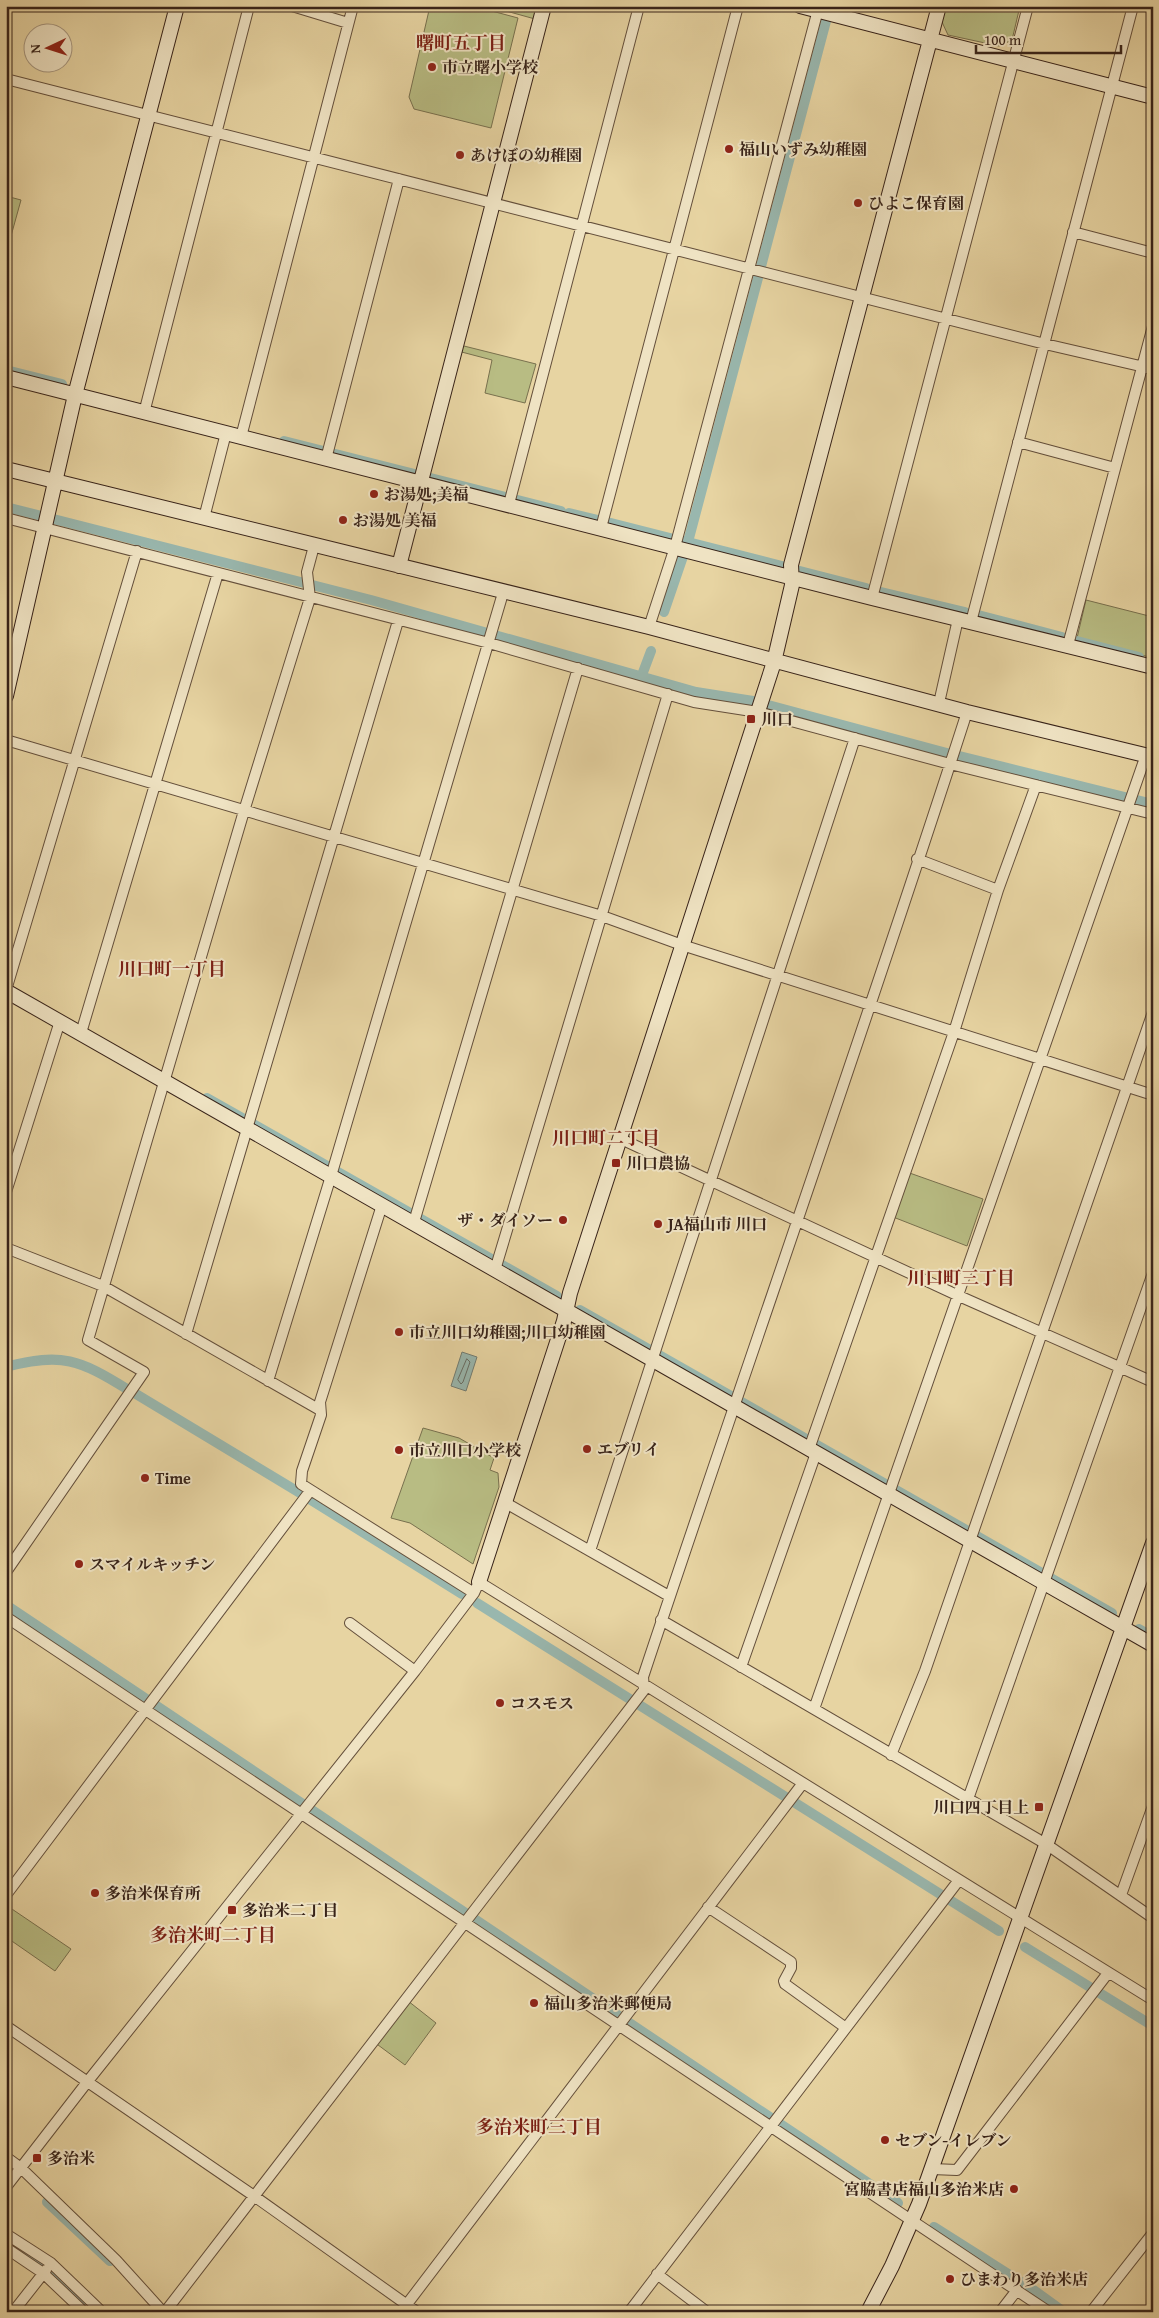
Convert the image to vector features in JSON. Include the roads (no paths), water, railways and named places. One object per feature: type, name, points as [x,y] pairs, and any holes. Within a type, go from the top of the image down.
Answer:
[{"type":"street","points":[[6,696],[75,395],[177,6]]},
{"type":"street","points":[[144,413],[249,6]]},
{"type":"street","points":[[292,6],[348,23]]},
{"type":"street","points":[[241,437],[353,6]]},
{"type":"street","points":[[398,566],[544,6]]},
{"type":"street","points":[[509,504],[639,6]]},
{"type":"street","points":[[601,528],[738,6]]},
{"type":"street","points":[[800,6],[1153,97]]},
{"type":"street","points":[[6,2187],[415,1671],[476,1588],[774,662],[792,585],[791,565],[939,6]]},
{"type":"street","points":[[872,598],[1028,6]]},
{"type":"street","points":[[939,704],[1018,442],[1133,6]]},
{"type":"street","points":[[649,628],[682,548],[822,11]]},
{"type":"street","points":[[6,79],[492,204],[1153,370]]},
{"type":"street","points":[[326,459],[400,179]]},
{"type":"street","points":[[1073,232],[1153,253]]},
{"type":"street","points":[[1068,646],[1153,326]]},
{"type":"street","points":[[6,377],[872,598],[1153,667]]},
{"type":"street","points":[[204,518],[226,432]]},
{"type":"street","points":[[1018,442],[1115,468]]},
{"type":"street","points":[[6,469],[649,628],[967,712],[1149,756],[1129,808],[814,1709]]},
{"type":"street","points":[[6,518],[398,621],[489,643],[694,702],[761,704],[855,738],[950,764],[1153,814]]},
{"type":"street","points":[[6,1572],[144,1372],[88,1340],[244,810],[310,598],[307,572],[314,546]]},
{"type":"street","points":[[137,551],[6,991],[60,1020],[1153,1645]]},
{"type":"street","points":[[81,1033],[218,574]]},
{"type":"street","points":[[268,1381],[331,1176],[503,593]]},
{"type":"street","points":[[186,1334],[398,621]]},
{"type":"street","points":[[414,1222],[578,668]]},
{"type":"street","points":[[495,1270],[668,694]]},
{"type":"street","points":[[6,2157],[22,2168],[116,2260],[164,2312],[644,1690],[643,1677],[661,1620],[798,1220],[967,712]]},
{"type":"street","points":[[590,1550],[855,738]]},
{"type":"street","points":[[6,740],[602,916],[682,945],[1153,1095]]},
{"type":"street","points":[[742,1667],[876,1258],[954,1032],[998,890],[1036,785]]},
{"type":"street","points":[[918,860],[998,890]]},
{"type":"street","points":[[891,1755],[908,1716],[970,1542],[1153,1012]]},
{"type":"street","points":[[6,1192],[60,1020]]},
{"type":"street","points":[[621,1139],[710,1182],[798,1220],[959,1296],[1153,1382]]},
{"type":"street","points":[[382,1205],[320,1402],[321,1415],[300,1480],[301,1484],[643,1684],[1153,2000]]},
{"type":"street","points":[[6,1248],[103,1286],[320,1410]]},
{"type":"street","points":[[968,1799],[1153,1273]]},
{"type":"street","points":[[6,1895],[310,1491]]},
{"type":"street","points":[[504,1502],[669,1596]]},
{"type":"street","points":[[868,2312],[912,2222],[932,2169],[1153,1544]]},
{"type":"street","points":[[6,1617],[149,1705],[306,1809],[773,2122],[912,2222],[1049,2312]]},
{"type":"street","points":[[661,1620],[1046,1844],[1153,1918]]},
{"type":"street","points":[[350,1623],[415,1671]]},
{"type":"street","points":[[404,2308],[803,1783]]},
{"type":"street","points":[[1121,1895],[1153,1806]]},
{"type":"street","points":[[629,2312],[959,1880]]},
{"type":"street","points":[[708,1907],[791,1962],[792,1968],[784,1981],[785,1984],[846,2028]]},
{"type":"street","points":[[932,2169],[957,2170],[1108,1972]]},
{"type":"street","points":[[6,2026],[254,2196],[404,2308],[417,2312]]},
{"type":"street","points":[[1091,2312],[1153,2233]]},
{"type":"street","points":[[6,2234],[102,2312]]},
{"type":"street","points":[[6,2248],[48,2268],[84,2312]]},
{"type":"street","points":[[13,2312],[48,2268]]},
{"type":"street","points":[[657,2274],[707,2312]]},
{"type":"street","points":[[1000,2312],[1017,2290]]},
{"type":"water","points":[[462,1352],[477,1357],[466,1391],[451,1386]]},
{"type":"waterway","points":[[664,612],[688,542],[830,6]]},
{"type":"waterway","points":[[6,370],[62,384]]},
{"type":"waterway","points":[[284,441],[561,511]]},
{"type":"waterway","points":[[6,507],[371,600],[696,692],[753,701],[943,752],[1153,804]]},
{"type":"waterway","points":[[569,513],[598,520]]},
{"type":"waterway","points":[[607,522],[670,538]]},
{"type":"waterway","points":[[684,541],[782,566]]},
{"type":"waterway","points":[[796,570],[866,588]]},
{"type":"waterway","points":[[881,592],[965,612]]},
{"type":"waterway","points":[[978,615],[1062,637]]},
{"type":"waterway","points":[[1077,641],[1139,657]]},
{"type":"waterway","points":[[642,675],[651,651]]},
{"type":"waterway","points":[[207,1098],[557,1296]]},
{"type":"waterway","points":[[580,1310],[1112,1613]]},
{"type":"waterway","points":[[6,1367],[42,1360],[70,1362],[96,1371],[127,1389]]},
{"type":"waterway","points":[[136,1394],[300,1493]]},
{"type":"waterway","points":[[311,1500],[462,1594]]},
{"type":"waterway","points":[[477,1603],[999,1931]]},
{"type":"waterway","points":[[6,1605],[898,2203]]},
{"type":"waterway","points":[[1139,1629],[1153,1637]]},
{"type":"waterway","points":[[1025,1947],[1153,2026]]},
{"type":"waterway","points":[[47,2202],[110,2261]]},
{"type":"waterway","points":[[934,2227],[1035,2291],[1064,2312]]},
{"type":"waterway","points":[[6,2241],[33,2257],[83,2300]]},
{"type":"place","name":"市立曙小学校","points":[[432,67]]},
{"type":"place","name":"福山いずみ幼稚園","points":[[729,149]]},
{"type":"place","name":"あけぼの幼稚園","points":[[460,155]]},
{"type":"place","name":"ひよこ保育園","points":[[858,203]]},
{"type":"place","name":"お湯処;美福","points":[[374,494]]},
{"type":"place","name":"お湯処 美福","points":[[343,520]]},
{"type":"place","name":"川口","points":[[751,719]]},
{"type":"place","name":"川口農協","points":[[616,1163]]},
{"type":"place","name":"ザ・ダイソー","points":[[563,1220]]},
{"type":"place","name":"JA福山市 川口","points":[[658,1224]]},
{"type":"place","name":"市立川口幼稚園;川口幼稚園","points":[[399,1332]]},
{"type":"place","name":"エブリイ","points":[[587,1449]]},
{"type":"place","name":"市立川口小学校","points":[[399,1450]]},
{"type":"place","name":"Time","points":[[145,1478]]},
{"type":"place","name":"スマイルキッチン","points":[[79,1564]]},
{"type":"place","name":"コスモス","points":[[500,1703]]},
{"type":"place","name":"川口四丁目上","points":[[1039,1807]]},
{"type":"place","name":"多治米保育所","points":[[95,1893]]},
{"type":"place","name":"多治米二丁目","points":[[232,1910]]},
{"type":"place","name":"福山多治米郵便局","points":[[534,2003]]},
{"type":"place","name":"セブン-イレブン","points":[[885,2140]]},
{"type":"place","name":"多治米","points":[[37,2158]]},
{"type":"place","name":"宮脇書店福山多治米店","points":[[1014,2189]]},
{"type":"place","name":"ひまわり多治米店","points":[[950,2279]]},
{"type":"district","name":"曙町五丁目","points":[[461,43]]},
{"type":"district","name":"川口町一丁目","points":[[172,969]]},
{"type":"district","name":"川口町二丁目","points":[[606,1138]]},
{"type":"district","name":"川口町三丁目","points":[[961,1278]]},
{"type":"district","name":"多治米町二丁目","points":[[213,1935]]},
{"type":"district","name":"多治米町三丁目","points":[[539,2127]]}]
